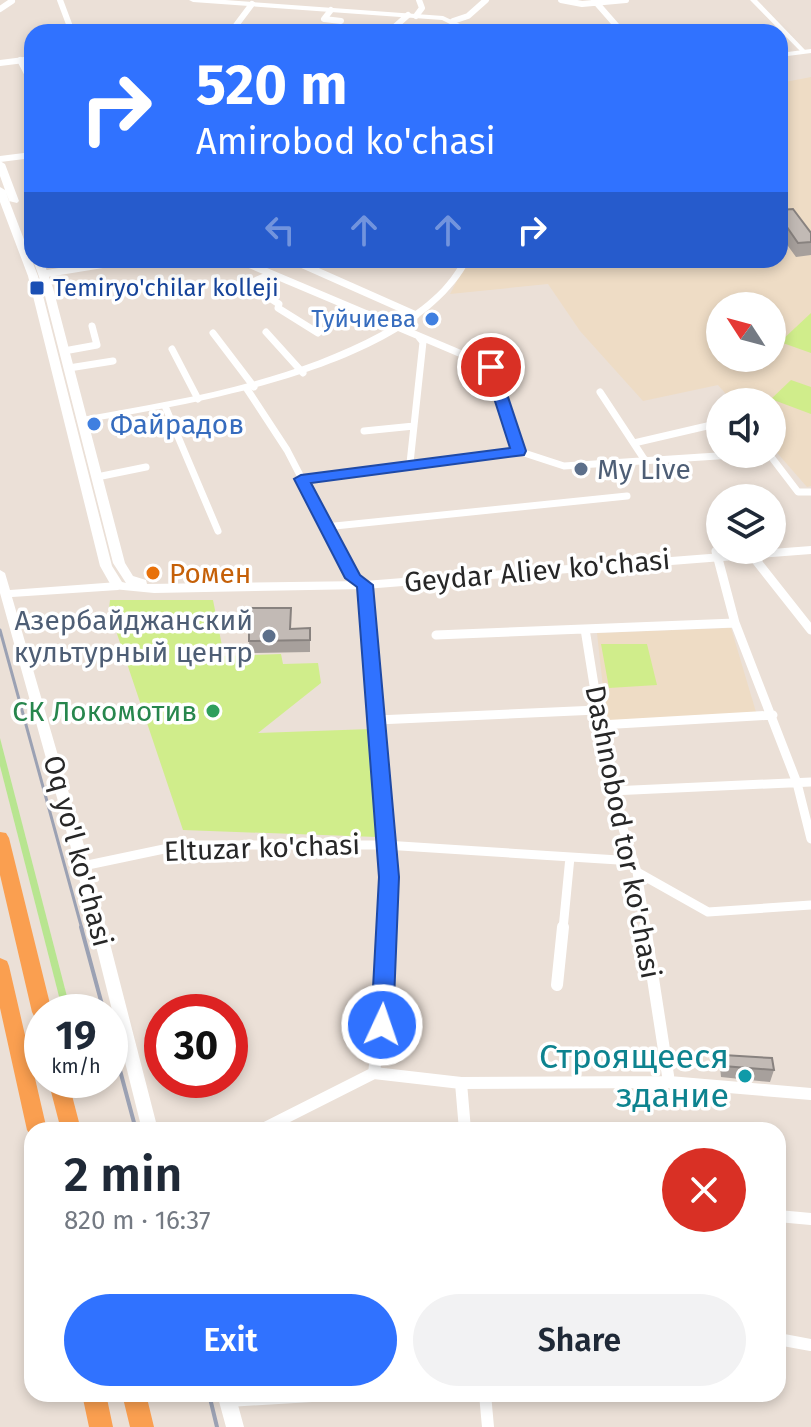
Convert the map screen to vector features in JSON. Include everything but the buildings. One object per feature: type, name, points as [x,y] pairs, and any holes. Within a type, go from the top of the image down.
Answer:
[{"type":"highway","points":[[0,838],[38,994]]},
{"type":"highway","points":[[0,966],[35,1122]]},
{"type":"highway","points":[[63,1098],[69,1122]]},
{"type":"highway","points":[[96,1402],[101,1427]]},
{"type":"highway","points":[[136,1402],[142,1427]]},
{"type":"main road","points":[[193,0],[412,16],[453,21],[455,24]]},
{"type":"main road","points":[[788,55],[809,55]]},
{"type":"main road","points":[[0,161],[10,215],[24,235]]},
{"type":"main road","points":[[0,190],[24,244]]},
{"type":"main road","points":[[36,268],[69,368],[77,421],[97,477],[106,566],[118,586]]},
{"type":"main road","points":[[39,268],[100,515],[121,569],[128,579],[141,583]]},
{"type":"main road","name":"Geydar Aliev ko'chasi","points":[[786,547],[811,547]]},
{"type":"main road","name":"Geydar Aliev ko'chasi","points":[[786,550],[811,547]]},
{"type":"main road","name":"Geydar Aliev ko'chasi","points":[[118,586],[154,589],[360,582],[706,555]]},
{"type":"main road","name":"Geydar Aliev ko'chasi","points":[[118,586],[141,583],[360,582]]},
{"type":"street","points":[[60,0],[58,2],[68,24]]},
{"type":"street","points":[[400,24],[422,8],[419,0]]},
{"type":"street","points":[[453,21],[468,16],[486,0]]},
{"type":"street","points":[[561,0],[626,0]]},
{"type":"street","points":[[753,0],[777,24]]},
{"type":"street","points":[[0,9],[12,1]]},
{"type":"street","points":[[595,1],[615,24]]},
{"type":"street","points":[[237,24],[252,4]]},
{"type":"street","points":[[331,10],[324,19],[341,21]]},
{"type":"street","points":[[788,34],[809,55]]},
{"type":"street","points":[[20,60],[24,68]]},
{"type":"street","points":[[0,63],[24,60]]},
{"type":"street","points":[[0,161],[24,156]]},
{"type":"street","points":[[39,275],[81,268]]},
{"type":"street","points":[[257,268],[490,366],[518,451]]},
{"type":"street","points":[[310,268],[416,315]]},
{"type":"street","points":[[77,421],[251,388],[303,373],[353,351],[416,315],[445,292],[461,268]]},
{"type":"street","points":[[218,292],[271,274]]},
{"type":"street","points":[[248,284],[279,304],[278,308],[318,333]]},
{"type":"street","points":[[64,351],[97,345],[92,326]]},
{"type":"street","points":[[266,332],[303,373]]},
{"type":"street","points":[[213,333],[251,388],[287,450],[325,527],[360,582],[377,720],[389,877],[382,1025],[374,1073]]},
{"type":"street","points":[[410,463],[423,342],[419,337]]},
{"type":"street","points":[[172,349],[198,399]]},
{"type":"street","points":[[69,368],[113,361]]},
{"type":"street","points":[[600,392],[646,462]]},
{"type":"street","points":[[165,406],[218,531]]},
{"type":"street","points":[[364,431],[414,426]]},
{"type":"street","points":[[634,443],[706,426]]},
{"type":"street","points":[[301,479],[518,451],[564,466],[706,457]]},
{"type":"street","points":[[97,477],[146,467]]},
{"type":"street","points":[[780,468],[798,492],[811,492]]},
{"type":"street","points":[[325,527],[627,496]]},
{"type":"street","points":[[720,564],[735,623],[797,783],[811,839]]},
{"type":"street","points":[[759,564],[811,630]]},
{"type":"street","name":"Oq yo'l ko'chasi","points":[[0,573],[83,866],[148,1122]]},
{"type":"street","name":"Geydar Aliev ko'chasi","points":[[6,594],[118,586]]},
{"type":"street","points":[[436,635],[735,623]]},
{"type":"street","name":"Dashnobod tor ko'chasi","points":[[585,629],[611,791],[636,866],[669,1082]]},
{"type":"street","points":[[377,720],[597,710]]},
{"type":"street","points":[[600,725],[773,715]]},
{"type":"street","points":[[611,791],[811,782]]},
{"type":"street","name":"Eltuzar ko'chasi","points":[[83,866],[183,845],[385,845],[570,857],[636,866],[708,912],[811,905]]},
{"type":"street","points":[[557,985],[570,857]]},
{"type":"street","points":[[277,1122],[374,1073],[461,1083],[669,1082],[811,1094]]},
{"type":"street","points":[[461,1083],[464,1122]]},
{"type":"street","points":[[786,1217],[811,1219]]},
{"type":"street","points":[[786,1340],[811,1345]]},
{"type":"street","points":[[228,1402],[235,1427]]},
{"type":"street","points":[[486,1402],[488,1427]]},
{"type":"shaded area","points":[[811,77],[811,486],[807,487],[786,463],[786,388],[721,388],[718,385],[643,401],[580,331],[548,284],[450,294],[464,268],[788,268],[788,81]]},
{"type":"shaded area","points":[[731,628],[756,712],[607,723],[597,633]]},
{"type":"green space","points":[[811,313],[811,353],[786,344],[786,336]]},
{"type":"green space","points":[[791,380],[811,387],[811,414],[786,405],[786,388],[783,388]]},
{"type":"green space","name":"СК Локомотив","points":[[110,600],[213,600],[224,656],[281,654],[283,664],[318,663],[321,683],[258,733],[371,729],[377,837],[183,830],[109,610]]},
{"type":"green space","points":[[601,644],[647,644],[657,685],[609,688]]},
{"type":"green space","points":[[0,738],[66,994],[58,994],[0,766]]},
{"type":"railway","points":[[0,630],[82,929]]},
{"type":"railway","points":[[81,927],[99,994]]},
{"type":"railway","points":[[127,1098],[134,1122]]},
{"type":"railway","points":[[211,1402],[217,1427]]},
{"type":"place","name":"Temiryo'chilar kolleji","points":[[37,288]]},
{"type":"place","name":"Туйчиева","points":[[432,319]]},
{"type":"place","name":"Файрадов","points":[[94,424]]},
{"type":"place","name":"My Live","points":[[581,469]]},
{"type":"place","name":"Ромен","points":[[153,573]]},
{"type":"place","name":"Азербайджанский культурный центр","points":[[269,636]]},
{"type":"place","name":"СК Локомотив","points":[[213,711]]},
{"type":"place","name":"Строящееся здание","points":[[745,1076]]},
{"type":"route","points":[[382,1025],[389,877],[365,585],[353,578],[301,479],[518,451],[491,367]]}]
